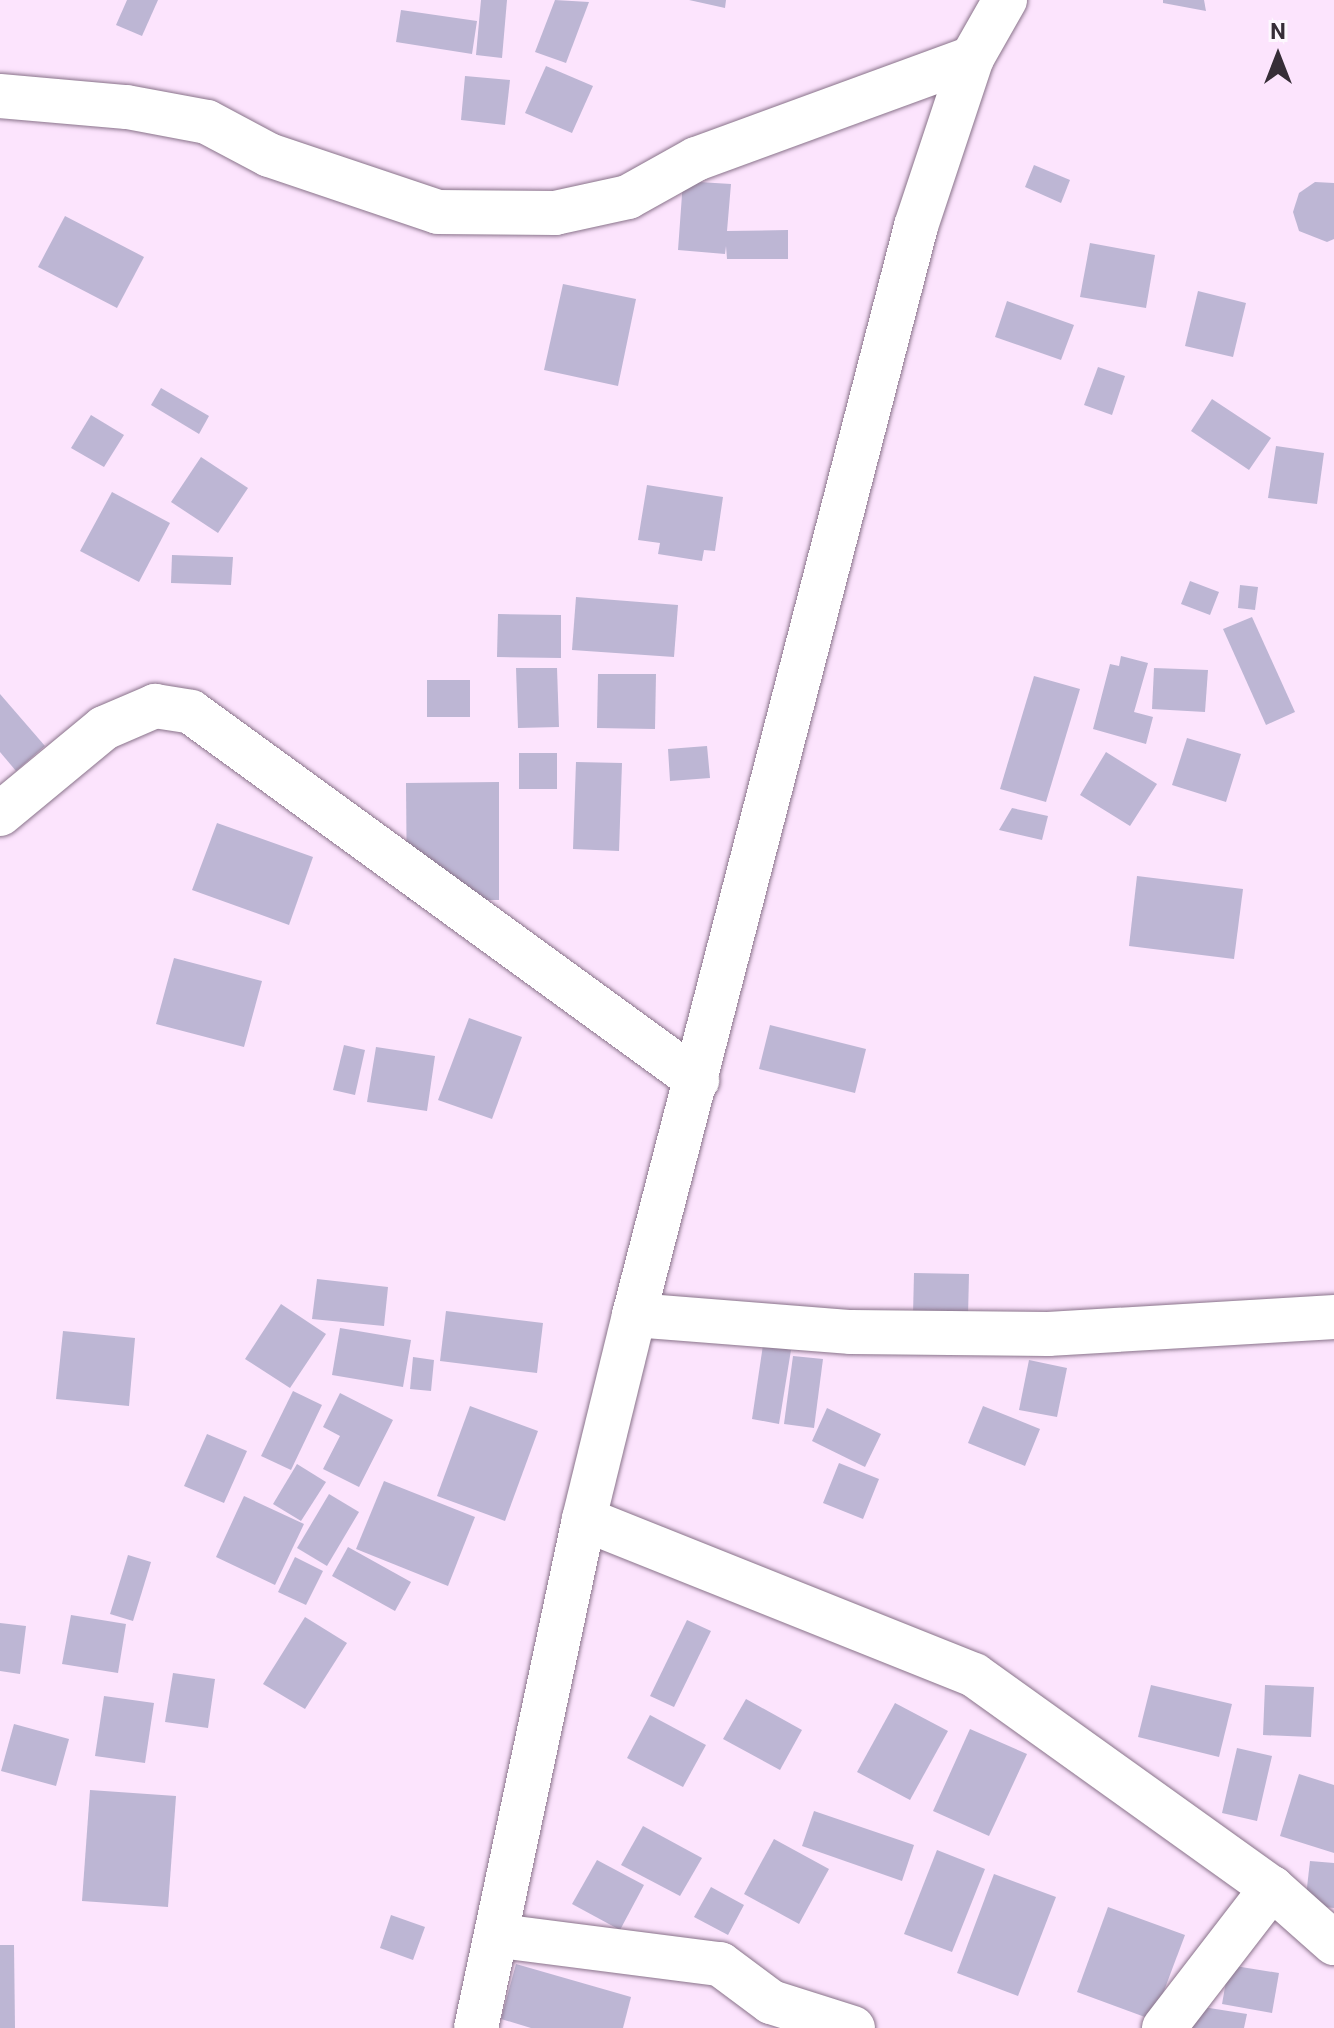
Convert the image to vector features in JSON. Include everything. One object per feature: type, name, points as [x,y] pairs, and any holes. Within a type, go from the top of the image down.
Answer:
[{"type":"street","points":[[476,2028],[500,1936],[516,1835],[584,1519],[916,226],[972,58],[1005,0]]},
{"type":"street","points":[[0,96],[127,107],[207,122],[269,155],[438,212],[555,213],[628,197],[696,159],[972,58]]},
{"type":"street","points":[[0,814],[104,728],[155,706],[191,712],[697,1080]]},
{"type":"street","points":[[634,1315],[851,1332],[1048,1334],[1334,1317]]},
{"type":"street","points":[[584,1519],[974,1675],[1272,1888],[1334,1943]]},
{"type":"street","points":[[1164,2028],[1272,1888]]},
{"type":"street","points":[[500,1936],[720,1964],[771,2002],[853,2028]]},
{"type":"building","points":[[127,0],[158,0],[142,36],[116,25]]},
{"type":"building","points":[[481,0],[507,0],[502,58],[476,55]]},
{"type":"building","points":[[555,0],[589,2],[566,63],[535,52]]},
{"type":"building","points":[[689,0],[726,0],[725,8]]},
{"type":"building","points":[[1163,0],[1204,0],[1206,11],[1163,3]]},
{"type":"building","points":[[401,10],[477,21],[472,54],[396,42]]},
{"type":"building","points":[[546,66],[593,86],[572,133],[525,113]]},
{"type":"building","points":[[465,76],[510,80],[505,125],[461,120]]},
{"type":"building","points":[[1034,165],[1070,180],[1061,203],[1025,187]]},
{"type":"building","points":[[683,181],[731,184],[727,231],[788,230],[788,259],[727,259],[726,246],[725,254],[678,250]]},
{"type":"building","points":[[1315,182],[1334,183],[1334,239],[1327,242],[1299,231],[1293,212],[1299,193]]},
{"type":"building","points":[[65,216],[144,257],[117,308],[38,267]]},
{"type":"building","points":[[1090,243],[1155,255],[1146,308],[1080,297]]},
{"type":"building","points":[[563,284],[636,299],[618,386],[544,370]]},
{"type":"building","points":[[1198,291],[1246,303],[1233,357],[1185,346]]},
{"type":"building","points":[[1007,301],[1074,325],[1061,360],[995,337]]},
{"type":"building","points":[[1098,367],[1125,376],[1112,415],[1084,405]]},
{"type":"building","points":[[161,388],[209,416],[199,434],[151,405]]},
{"type":"building","points":[[1212,399],[1271,438],[1249,470],[1191,431]]},
{"type":"building","points":[[91,415],[124,435],[104,467],[71,448]]},
{"type":"building","points":[[1276,446],[1324,453],[1317,504],[1268,498]]},
{"type":"building","points":[[201,457],[248,488],[218,533],[171,502]]},
{"type":"building","points":[[647,485],[723,497],[715,551],[704,550],[702,561],[658,554],[660,543],[638,540]]},
{"type":"building","points":[[112,492],[170,523],[139,582],[80,551]]},
{"type":"building","points":[[172,555],[233,557],[231,585],[171,583]]},
{"type":"building","points":[[1190,581],[1219,592],[1210,615],[1181,604]]},
{"type":"building","points":[[1240,585],[1258,587],[1255,610],[1238,608]]},
{"type":"building","points":[[576,597],[678,605],[674,657],[572,650]]},
{"type":"building","points":[[498,614],[561,615],[561,658],[497,657]]},
{"type":"building","points":[[1252,617],[1295,712],[1266,725],[1223,629]]},
{"type":"building","points":[[1121,656],[1148,663],[1134,712],[1153,717],[1146,744],[1093,729],[1110,664],[1119,666]]},
{"type":"building","points":[[516,668],[557,668],[559,727],[518,728]]},
{"type":"building","points":[[1154,668],[1208,670],[1205,712],[1152,709]]},
{"type":"building","points":[[598,674],[656,674],[655,729],[597,728]]},
{"type":"building","points":[[1034,676],[1080,689],[1046,802],[1000,789]]},
{"type":"building","points":[[427,680],[470,680],[470,717],[427,717]]},
{"type":"building","points":[[0,694],[45,746],[16,771],[0,752]]},
{"type":"building","points":[[1187,738],[1241,754],[1226,802],[1172,785]]},
{"type":"building","points":[[707,746],[710,778],[670,781],[668,749]]},
{"type":"building","points":[[1106,752],[1157,784],[1130,826],[1080,795]]},
{"type":"building","points":[[519,753],[557,753],[557,789],[519,789]]},
{"type":"building","points":[[576,762],[622,763],[619,851],[573,849]]},
{"type":"building","points":[[499,782],[499,900],[407,900],[406,783]]},
{"type":"building","points":[[1012,808],[1048,816],[1042,840],[999,830]]},
{"type":"building","points":[[217,823],[313,857],[289,925],[192,890]]},
{"type":"building","points":[[1137,876],[1243,889],[1234,959],[1129,946]]},
{"type":"building","points":[[174,958],[262,981],[244,1047],[156,1024]]},
{"type":"building","points":[[469,1018],[522,1037],[492,1119],[438,1100]]},
{"type":"building","points":[[770,1025],[866,1049],[855,1093],[759,1069]]},
{"type":"building","points":[[344,1045],[365,1050],[355,1095],[333,1090]]},
{"type":"building","points":[[376,1047],[435,1056],[427,1111],[367,1102]]},
{"type":"building","points":[[914,1273],[969,1274],[968,1316],[913,1315]]},
{"type":"building","points":[[317,1279],[388,1287],[384,1326],[312,1319]]},
{"type":"building","points":[[281,1304],[326,1334],[290,1388],[245,1359]]},
{"type":"building","points":[[446,1311],[543,1323],[537,1373],[440,1361]]},
{"type":"building","points":[[340,1328],[411,1340],[403,1387],[332,1375]]},
{"type":"building","points":[[63,1331],[135,1338],[129,1406],[56,1399]]},
{"type":"building","points":[[763,1345],[791,1350],[779,1424],[752,1419]]},
{"type":"building","points":[[793,1356],[823,1359],[814,1428],[784,1424]]},
{"type":"building","points":[[413,1357],[434,1360],[431,1391],[410,1389]]},
{"type":"building","points":[[1029,1360],[1067,1368],[1057,1417],[1019,1410]]},
{"type":"building","points":[[293,1391],[322,1405],[291,1470],[261,1456]]},
{"type":"building","points":[[340,1393],[393,1420],[359,1487],[323,1469],[340,1436],[323,1427]]},
{"type":"building","points":[[470,1406],[538,1431],[505,1521],[437,1496]]},
{"type":"building","points":[[983,1406],[1040,1429],[1025,1466],[968,1443]]},
{"type":"building","points":[[827,1408],[881,1434],[865,1467],[812,1441]]},
{"type":"building","points":[[207,1434],[247,1451],[224,1503],[184,1486]]},
{"type":"building","points":[[839,1463],[879,1479],[863,1519],[823,1503]]},
{"type":"building","points":[[297,1464],[326,1482],[301,1521],[273,1504]]},
{"type":"building","points":[[384,1481],[475,1517],[448,1586],[356,1549]]},
{"type":"building","points":[[329,1494],[359,1512],[327,1566],[297,1548]]},
{"type":"building","points":[[244,1496],[304,1524],[275,1585],[216,1557]]},
{"type":"building","points":[[348,1547],[411,1582],[395,1611],[332,1576]]},
{"type":"building","points":[[128,1555],[151,1562],[133,1621],[110,1614]]},
{"type":"building","points":[[295,1557],[323,1571],[306,1605],[278,1592]]},
{"type":"building","points":[[71,1615],[126,1624],[118,1673],[62,1664]]},
{"type":"building","points":[[305,1617],[347,1643],[305,1709],[263,1684]]},
{"type":"building","points":[[687,1620],[711,1631],[674,1707],[650,1696]]},
{"type":"building","points":[[0,1623],[26,1626],[20,1674],[0,1671]]},
{"type":"building","points":[[173,1673],[215,1679],[208,1728],[165,1722]]},
{"type":"building","points":[[1151,1685],[1232,1704],[1219,1757],[1138,1737]]},
{"type":"building","points":[[1265,1685],[1314,1687],[1311,1737],[1263,1735]]},
{"type":"building","points":[[104,1696],[154,1703],[145,1763],[95,1756]]},
{"type":"building","points":[[746,1699],[802,1730],[780,1770],[723,1739]]},
{"type":"building","points":[[895,1703],[948,1731],[910,1800],[857,1772]]},
{"type":"building","points":[[650,1715],[706,1745],[683,1787],[627,1758]]},
{"type":"building","points":[[14,1724],[69,1739],[56,1786],[1,1771]]},
{"type":"building","points":[[970,1729],[1027,1754],[989,1836],[933,1811]]},
{"type":"building","points":[[1237,1748],[1272,1756],[1257,1821],[1222,1813]]},
{"type":"building","points":[[1299,1774],[1334,1785],[1334,1853],[1280,1836]]},
{"type":"building","points":[[90,1790],[176,1796],[168,1907],[82,1901]]},
{"type":"building","points":[[814,1811],[914,1845],[902,1881],[802,1846]]},
{"type":"building","points":[[643,1826],[702,1858],[680,1896],[621,1865]]},
{"type":"building","points":[[774,1839],[829,1869],[799,1924],[744,1894]]},
{"type":"building","points":[[937,1850],[985,1869],[952,1952],[904,1934]]},
{"type":"building","points":[[597,1860],[644,1885],[620,1930],[572,1904]]},
{"type":"building","points":[[1310,1861],[1334,1863],[1334,1908],[1305,1905]]},
{"type":"building","points":[[994,1874],[1056,1897],[1018,1996],[957,1973]]},
{"type":"building","points":[[711,1887],[744,1905],[728,1935],[694,1917]]},
{"type":"building","points":[[1108,1907],[1185,1935],[1153,2020],[1077,1992]]},
{"type":"building","points":[[391,1915],[425,1927],[413,1960],[380,1948]]},
{"type":"building","points":[[0,1945],[14,1945],[15,2028],[0,2028]]},
{"type":"building","points":[[516,1964],[631,1997],[623,2028],[531,2028],[501,2019]]},
{"type":"building","points":[[1229,1965],[1279,1973],[1272,2013],[1222,2004]]},
{"type":"building","points":[[1178,2003],[1247,2014],[1244,2028],[1174,2028]]}]
